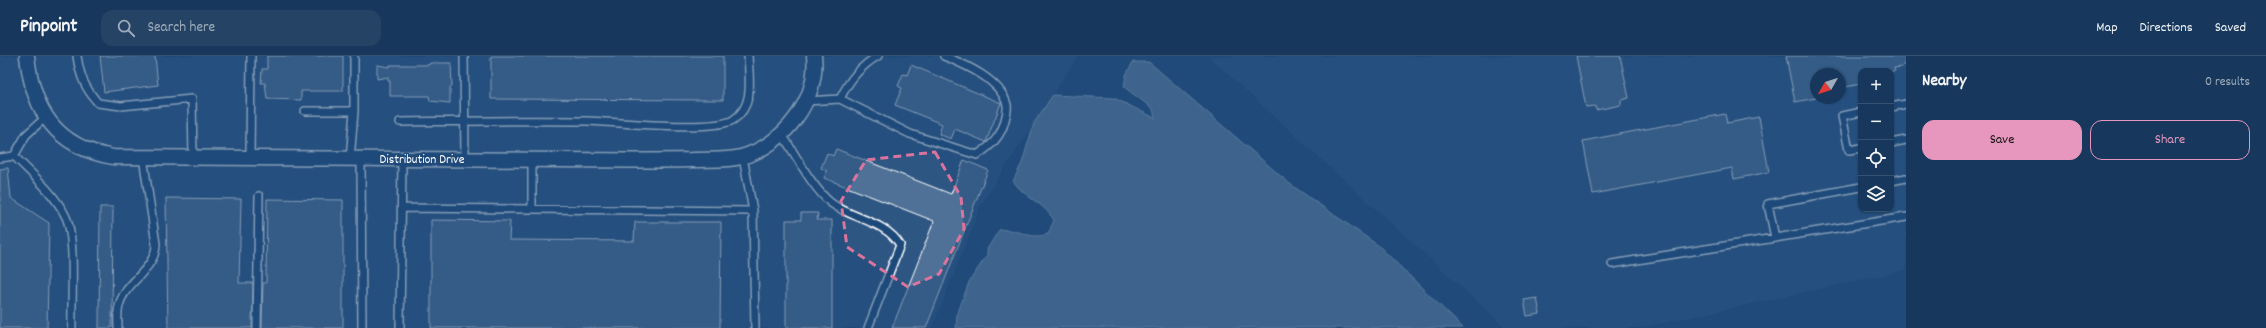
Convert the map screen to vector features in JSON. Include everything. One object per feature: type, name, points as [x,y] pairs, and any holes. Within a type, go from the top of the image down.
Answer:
[{"type":"street","name":"Distribution Drive","points":[[27,56],[34,92],[46,117],[62,137],[97,154],[113,157],[355,160],[657,161],[742,157],[762,147],[781,133],[800,113],[806,101],[813,74],[814,56]]},
{"type":"lane","points":[[77,56],[80,74],[85,87],[98,103],[121,106],[192,99],[193,158]]},
{"type":"lane","points":[[250,159],[251,56]]},
{"type":"lane","points":[[354,56],[355,160],[362,328]]},
{"type":"lane","points":[[464,56],[465,160]]},
{"type":"lane","points":[[400,122],[588,121],[691,125],[726,123],[739,114],[748,101],[748,56]]},
{"type":"lane","points":[[840,99],[853,77],[861,68],[878,56]]},
{"type":"lane","points":[[806,101],[840,99],[910,134],[977,155],[996,141],[1003,127],[1008,106],[1001,91],[993,83],[944,56]]},
{"type":"lane","points":[[1894,106],[1906,104]]},
{"type":"lane","points":[[305,111],[354,112]]},
{"type":"lane","points":[[1858,113],[1842,116],[1848,150],[1858,148]]},
{"type":"lane","points":[[14,156],[26,135],[46,117]]},
{"type":"lane","points":[[781,133],[814,186],[831,203],[879,226],[896,239],[900,245],[868,328]]},
{"type":"lane","points":[[1894,142],[1906,140]]},
{"type":"lane","points":[[0,158],[14,156]]},
{"type":"lane","points":[[14,156],[37,179],[60,207],[67,219],[71,242],[72,328]]},
{"type":"lane","points":[[742,157],[753,211],[754,328]]},
{"type":"lane","points":[[118,328],[118,306],[136,278],[156,255],[156,244],[143,158]]},
{"type":"lane","points":[[400,328],[402,160]]},
{"type":"lane","points":[[532,160],[532,209]]},
{"type":"lane","points":[[1894,180],[1906,178]]},
{"type":"lane","points":[[1775,238],[1768,204],[1858,188]]},
{"type":"lane","points":[[258,328],[259,196]]},
{"type":"lane","points":[[402,208],[753,211]]},
{"type":"lane","points":[[1612,264],[1906,217]]},
{"type":"highlighted area","points":[[935,152],[961,197],[964,229],[939,274],[908,287],[847,247],[841,201],[866,160]]},
{"type":"shaded area","points":[[0,56],[1078,56],[982,203],[932,328],[0,328]]},
{"type":"shaded area","points":[[1208,56],[1906,56],[1906,270],[1640,328],[1506,328]]},
{"type":"shaded area","points":[[1133,62],[1149,62],[1290,184],[1379,246],[1463,328],[956,328],[957,315],[969,282],[987,255],[987,249],[999,230],[1012,230],[1029,235],[1041,236],[1048,234],[1054,220],[1013,181],[1022,163],[1034,123],[1053,95],[1114,98],[1155,118],[1153,109],[1124,87],[1126,75]]},
{"type":"building","points":[[100,56],[155,56],[158,85],[104,92]]},
{"type":"building","points":[[267,56],[343,56],[343,91],[301,91],[301,100],[267,99],[265,83],[261,83],[262,69],[267,69]]},
{"type":"building","points":[[491,56],[723,56],[723,100],[491,99]]},
{"type":"building","points":[[1576,56],[1620,56],[1629,98],[1621,100],[1621,105],[1596,110],[1595,106],[1586,107]]},
{"type":"building","points":[[1786,56],[1906,56],[1906,61],[1902,67],[1858,68],[1858,85],[1846,87],[1846,68],[1810,68],[1810,99],[1795,102]]},
{"type":"building","points":[[430,63],[451,63],[452,87],[450,87],[450,103],[430,101],[429,96],[390,96],[390,81],[388,81],[388,77],[377,79],[377,65],[390,67],[390,65],[429,65]]},
{"type":"building","points":[[911,65],[1001,103],[986,142],[955,129],[951,139],[939,134],[942,124],[895,105],[902,88],[898,86],[903,74],[907,75]]},
{"type":"building","points":[[1725,114],[1727,123],[1759,117],[1769,172],[1734,179],[1732,168],[1593,194],[1583,141]]},
{"type":"building","points":[[836,149],[951,194],[964,160],[988,170],[926,328],[892,328],[934,221],[824,178],[827,171],[821,168],[827,153],[833,156]]},
{"type":"building","points":[[8,168],[11,198],[49,223],[47,328],[0,328],[0,169]]},
{"type":"building","points":[[166,198],[241,199],[239,283],[253,283],[252,328],[168,328]]},
{"type":"building","points":[[267,199],[343,200],[343,328],[262,328],[263,283],[266,283]]},
{"type":"building","points":[[100,207],[113,207],[112,328],[99,328]]},
{"type":"building","points":[[801,213],[818,213],[817,220],[832,220],[832,328],[786,328],[786,220],[801,220]]},
{"type":"building","points":[[431,220],[510,221],[509,240],[634,241],[635,222],[721,222],[720,328],[431,328]]},
{"type":"building","points":[[1537,298],[1540,314],[1527,316],[1524,300]]}]
